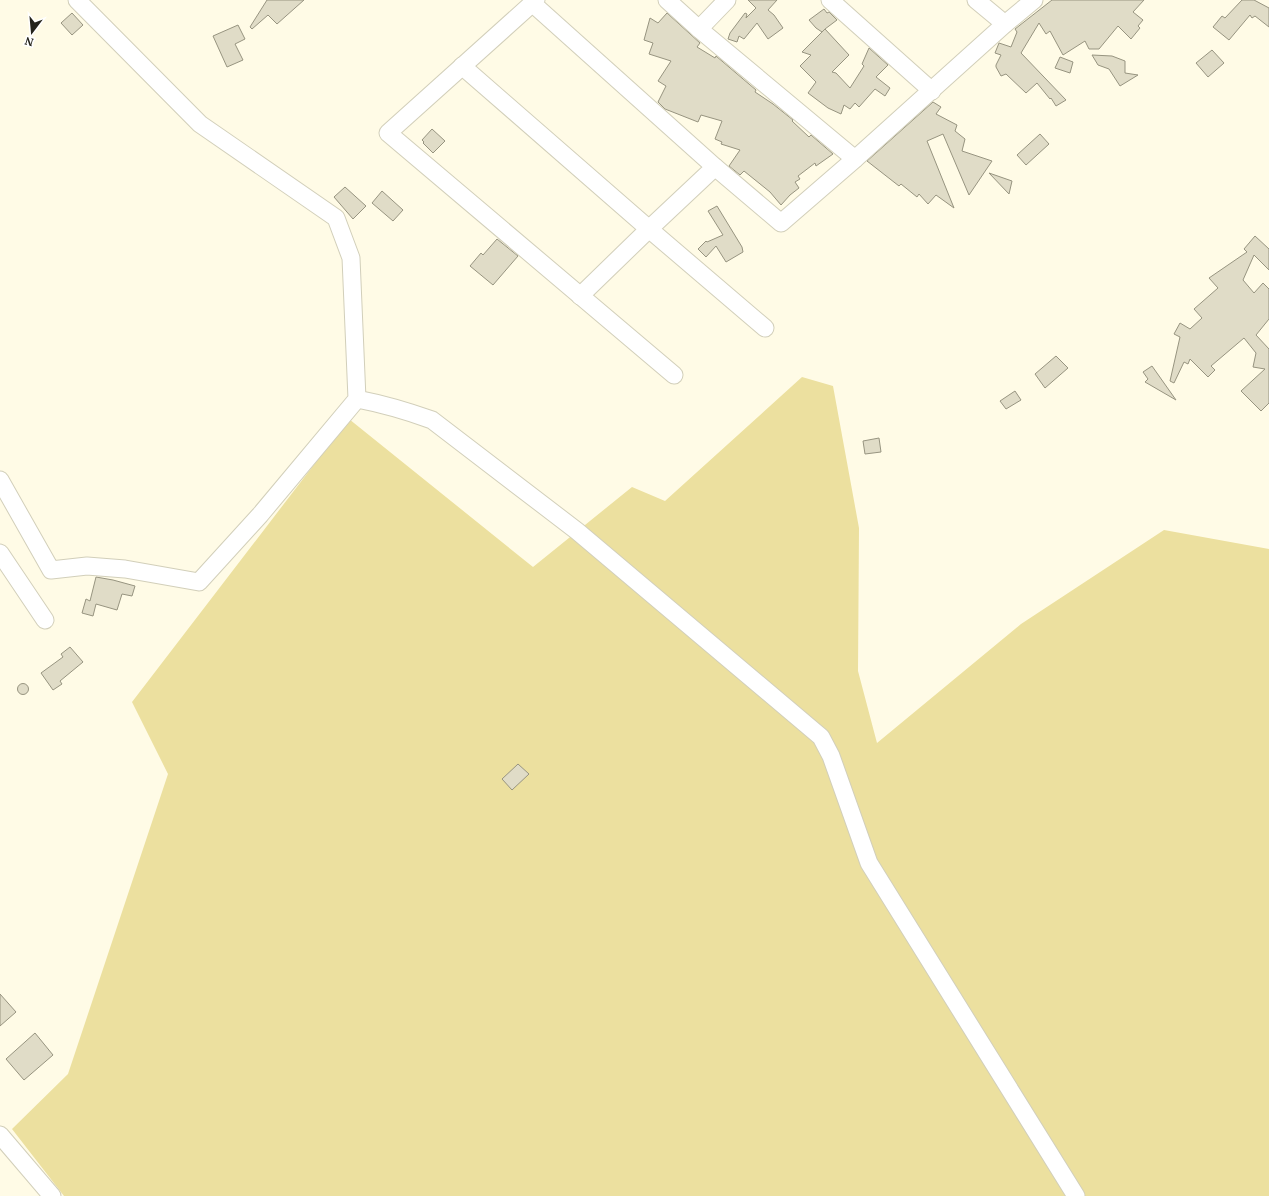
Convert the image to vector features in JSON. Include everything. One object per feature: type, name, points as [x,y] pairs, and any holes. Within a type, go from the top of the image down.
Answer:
[{"type":"street","points":[[0,480],[51,570],[87,566],[125,569],[199,582],[260,515],[357,399],[351,258],[336,218],[200,124],[77,0]]},
{"type":"street","points":[[667,0],[855,159]]},
{"type":"street","points":[[700,29],[727,0]]},
{"type":"street","points":[[830,0],[932,90]]},
{"type":"street","points":[[976,0],[1004,24]]},
{"type":"street","points":[[674,375],[388,133],[534,2],[715,167],[781,223],[855,159],[1004,24],[1034,0]]},
{"type":"street","points":[[462,66],[648,229],[765,328]]},
{"type":"street","points":[[580,296],[648,229],[715,167]]},
{"type":"street","points":[[357,399],[407,411],[432,420],[577,531],[821,737],[831,756],[869,863],[1076,1196]]},
{"type":"street","points":[[0,553],[45,620]]},
{"type":"street","points":[[0,1135],[52,1196]]},
{"type":"shaded area","points":[[802,377],[833,386],[859,528],[858,671],[877,743],[1021,624],[1164,530],[1269,549],[1269,1196],[64,1196],[12,1129],[68,1074],[168,774],[132,702],[349,419],[533,567],[632,487],[665,501]]},
{"type":"building","points":[[267,0],[304,0],[277,24],[268,15],[252,29],[250,27]]},
{"type":"building","points":[[748,0],[777,0],[768,10],[774,15],[783,28],[768,39],[757,23],[744,39],[739,36],[737,42],[728,39],[730,33],[745,13],[747,14],[746,18],[756,8]]},
{"type":"building","points":[[1052,0],[1144,0],[1133,12],[1143,20],[1138,26],[1140,28],[1131,39],[1118,26],[1099,49],[1089,49],[1085,41],[1063,55],[1050,31],[1046,34],[1039,23],[1021,53],[1066,100],[1056,106],[1051,98],[1050,99],[1037,83],[1026,93],[1006,74],[1001,76],[996,65],[1001,55],[995,53],[999,43],[1011,47],[1017,32],[1015,29]]},
{"type":"building","points":[[1242,0],[1254,0],[1269,8],[1269,27],[1255,16],[1252,18],[1250,15],[1229,40],[1213,27],[1222,16],[1225,18]]},
{"type":"building","points":[[824,9],[837,20],[825,29],[849,55],[832,72],[836,73],[850,88],[864,66],[862,64],[869,48],[888,65],[876,77],[890,88],[885,96],[875,89],[859,107],[855,103],[850,109],[844,105],[841,114],[828,108],[808,93],[816,82],[800,66],[811,55],[802,52],[822,32],[809,20]]},
{"type":"building","points":[[72,13],[83,25],[72,35],[61,23]]},
{"type":"building","points":[[667,13],[700,43],[697,47],[715,58],[716,56],[756,90],[755,92],[773,104],[793,120],[792,121],[809,137],[811,135],[833,154],[816,166],[815,163],[798,176],[800,179],[795,182],[799,188],[781,205],[770,192],[744,171],[740,175],[729,166],[740,150],[721,144],[722,142],[715,139],[722,121],[701,115],[698,122],[665,109],[658,102],[666,86],[658,81],[671,61],[649,54],[653,43],[644,40],[650,18],[658,23]]},
{"type":"building","points":[[238,25],[245,39],[235,44],[243,60],[227,67],[213,36]]},
{"type":"building","points":[[1212,50],[1224,63],[1208,77],[1196,63]]},
{"type":"building","points":[[1092,55],[1112,56],[1125,61],[1125,73],[1138,75],[1120,86],[1109,69],[1098,65]]},
{"type":"building","points":[[1060,57],[1073,62],[1070,73],[1055,68]]},
{"type":"building","points":[[933,102],[941,107],[936,114],[957,125],[955,131],[965,139],[962,151],[992,161],[969,195],[943,134],[927,141],[954,208],[936,195],[928,204],[919,194],[917,197],[901,184],[899,186],[867,161]]},
{"type":"building","points":[[432,129],[445,141],[433,153],[422,140]]},
{"type":"building","points":[[1040,134],[1049,144],[1026,165],[1017,155]]},
{"type":"building","points":[[989,173],[1012,181],[1009,194]]},
{"type":"building","points":[[345,187],[366,206],[353,219],[334,197]]},
{"type":"building","points":[[382,191],[403,210],[393,221],[372,203]]},
{"type":"building","points":[[717,206],[742,247],[743,252],[726,262],[716,246],[706,257],[698,249],[706,241],[707,242],[723,235],[708,211]]},
{"type":"building","points":[[1255,236],[1269,249],[1269,270],[1254,255],[1243,280],[1254,293],[1263,283],[1269,289],[1269,319],[1256,335],[1269,349],[1269,403],[1261,411],[1241,391],[1265,369],[1253,367],[1256,353],[1244,338],[1211,366],[1215,370],[1208,377],[1190,359],[1188,364],[1184,362],[1174,383],[1170,381],[1180,337],[1174,334],[1180,323],[1190,329],[1202,318],[1194,309],[1218,288],[1209,278],[1247,252],[1244,249]]},
{"type":"building","points":[[497,239],[518,256],[493,285],[470,266],[481,253],[483,255]]},
{"type":"building","points":[[1056,356],[1068,368],[1045,388],[1035,374]]},
{"type":"building","points":[[1152,366],[1176,400],[1145,382],[1148,379],[1143,372]]},
{"type":"building","points":[[1015,391],[1021,400],[1006,409],[1000,401]]},
{"type":"building","points":[[879,438],[881,452],[865,454],[863,441]]},
{"type":"building","points":[[96,577],[135,586],[132,596],[122,594],[117,610],[96,604],[93,616],[82,613],[86,599],[90,601]]},
{"type":"building","points":[[70,647],[83,662],[60,681],[62,684],[53,690],[41,673],[63,657],[61,654]]},
{"type":"building","points":[[21,684],[25,684],[27,685],[27,693],[21,694],[18,691],[18,687]]},
{"type":"building","points":[[518,764],[529,774],[512,790],[502,779]]},
{"type":"building","points":[[0,994],[16,1012],[0,1026]]},
{"type":"building","points":[[35,1033],[53,1055],[24,1080],[6,1059]]}]
